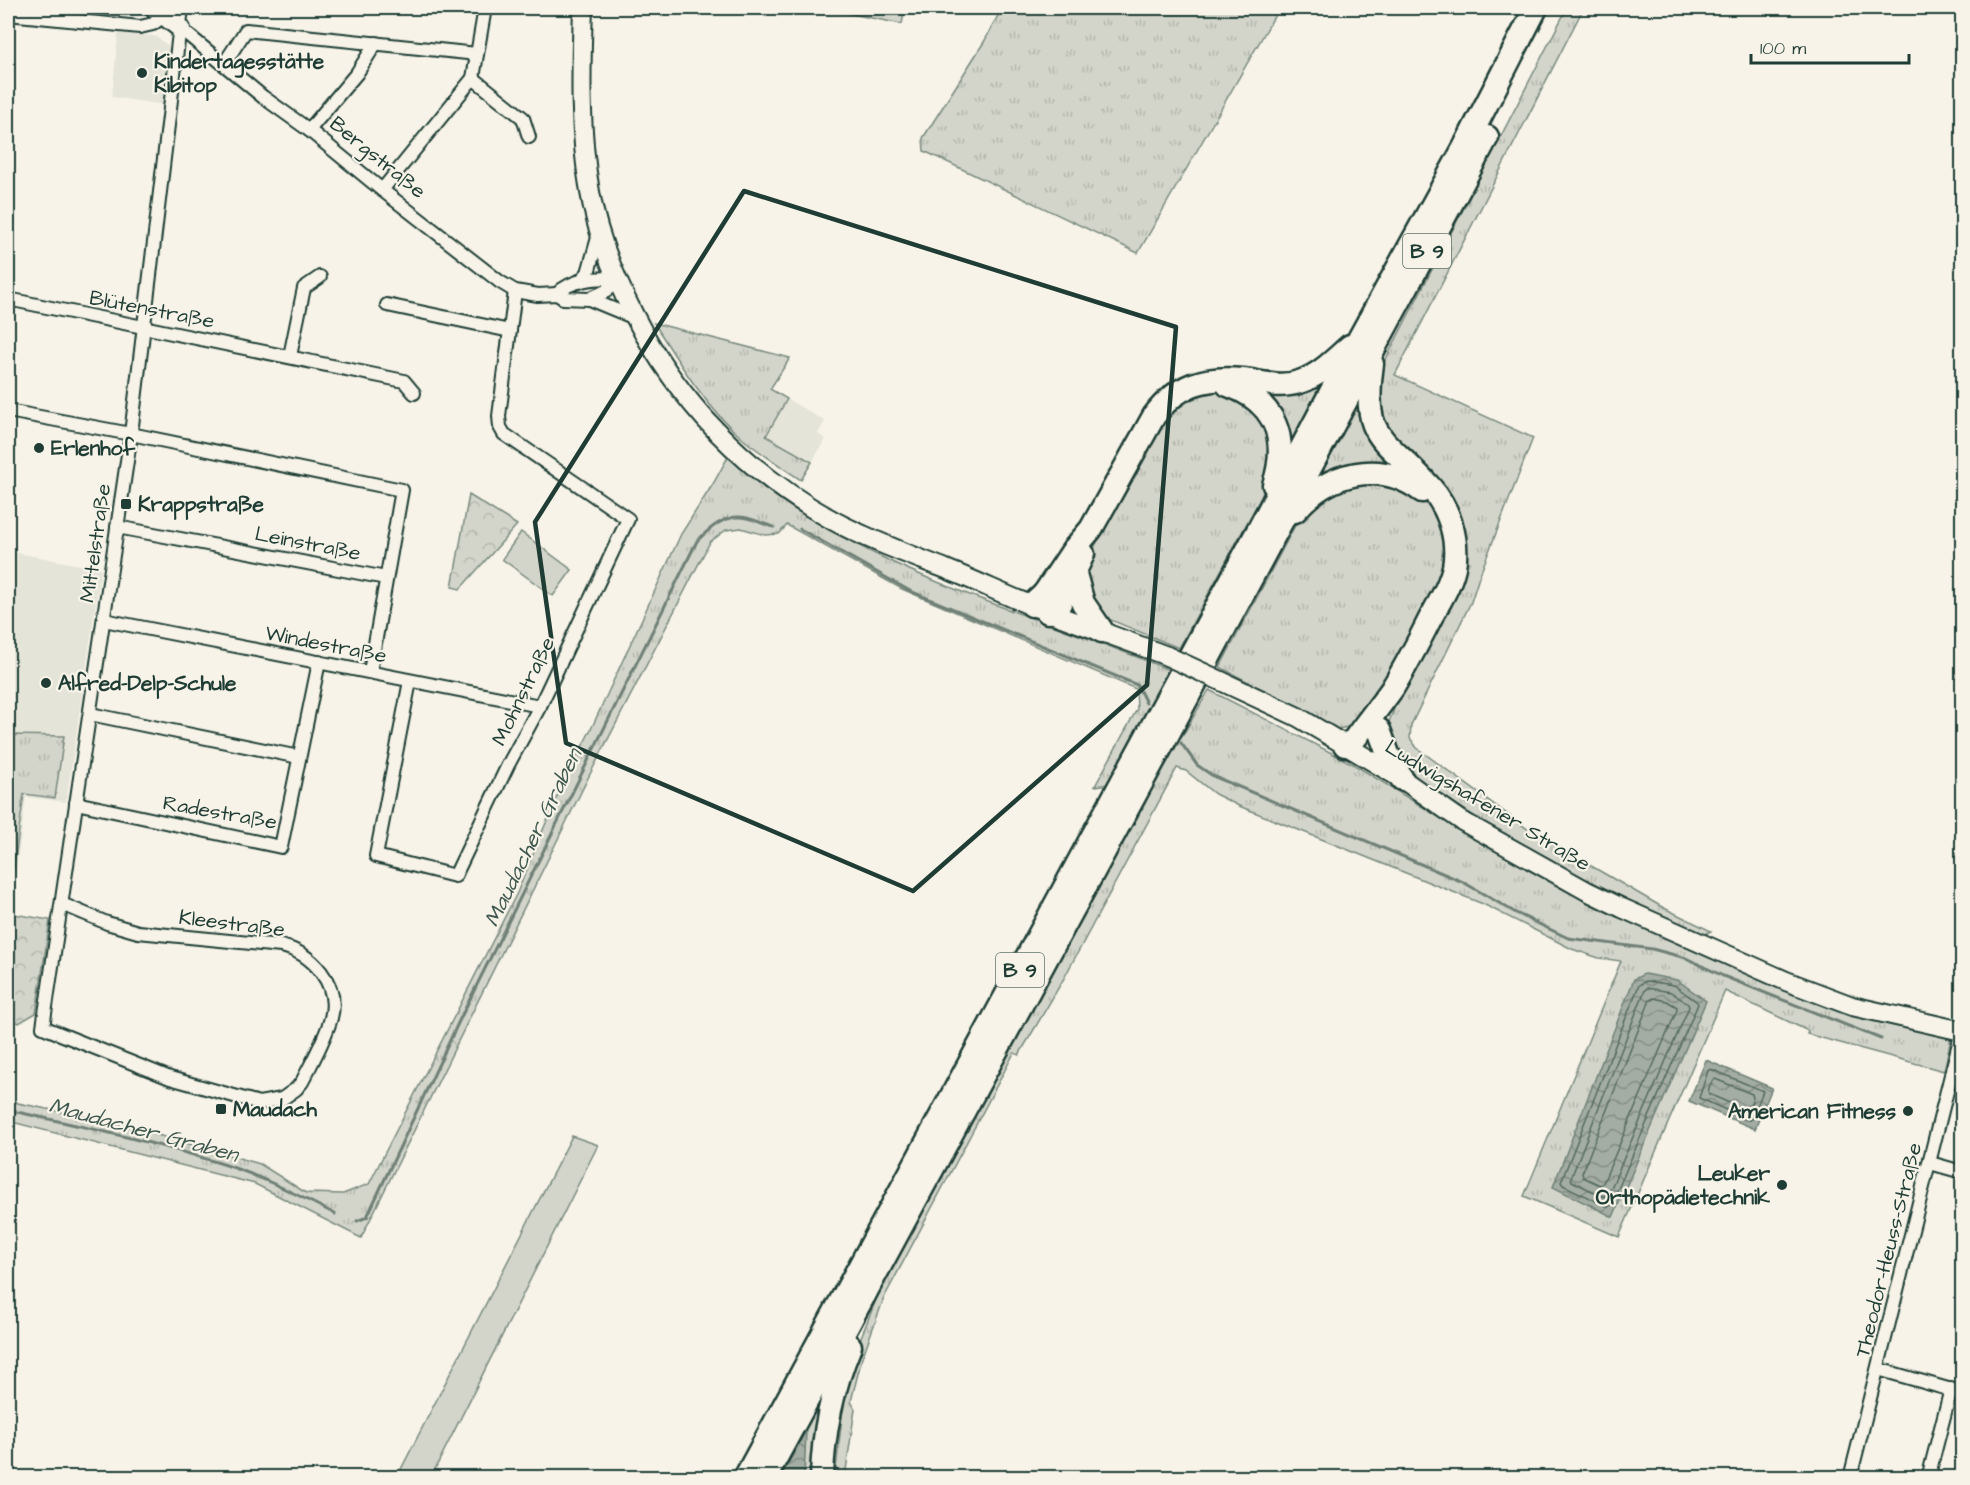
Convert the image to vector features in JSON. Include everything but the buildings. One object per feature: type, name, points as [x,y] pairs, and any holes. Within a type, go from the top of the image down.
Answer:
[{"type":"highway","name":"B 9","points":[[765,1478],[892,1245],[1367,344],[1536,8]]},
{"type":"highway","name":"B 9","points":[[1367,344],[1480,152],[1552,8]]},
{"type":"highway","points":[[1090,529],[1075,574],[1059,605],[1041,604],[1074,549],[1090,529],[1163,403],[1186,387],[1206,380],[1242,380],[1279,385],[1300,382],[1367,344],[1369,412],[1376,430],[1388,447],[1431,488],[1451,522],[1455,547],[1454,568],[1448,586],[1392,688],[1351,745],[1365,747],[1379,730],[1392,688]]},
{"type":"highway","points":[[1215,380],[1238,388],[1259,402],[1268,411],[1277,431],[1280,466],[1267,532]]},
{"type":"highway","points":[[1267,532],[1307,497],[1331,482],[1356,473],[1386,474],[1409,481],[1443,506]]},
{"type":"highway","name":"B 9","points":[[745,1478],[1267,532]]},
{"type":"highway","points":[[1075,574],[1083,603],[1102,631]]},
{"type":"highway","points":[[1379,730],[1388,754],[1402,780]]},
{"type":"highway","points":[[822,1478],[825,1435],[843,1363],[892,1245]]},
{"type":"main road","name":"Ludwigshafener Straße","points":[[583,8],[580,105],[583,146],[599,232],[617,279],[635,318],[665,370],[678,387],[709,425],[775,483],[836,522],[891,548],[1041,604],[1167,656],[1298,717],[1351,745],[1462,821],[1622,908],[1786,981],[1852,1006],[1962,1031]]},
{"type":"main road","name":"Bergstraße","points":[[159,12],[181,29]]},
{"type":"street","name":"Mittelstraße","points":[[43,1027],[131,434],[182,8]]},
{"type":"street","points":[[382,190],[473,78],[485,8]]},
{"type":"street","points":[[8,14],[140,27],[153,24],[159,12]]},
{"type":"street","name":"Bergstraße","points":[[181,29],[263,97],[309,130],[492,276],[515,291],[538,295],[557,294],[562,298],[589,299],[635,318]]},
{"type":"street","points":[[224,64],[246,30],[477,54]]},
{"type":"street","points":[[309,130],[357,73],[376,44]]},
{"type":"street","points":[[473,78],[523,118],[529,137]]},
{"type":"street","points":[[579,282],[588,273],[599,232]]},
{"type":"street","points":[[290,356],[304,288],[320,277]]},
{"type":"street","points":[[557,294],[579,282],[600,277],[617,279]]},
{"type":"street","points":[[589,299],[606,291],[617,279]]},
{"type":"street","name":"Mohnstraße","points":[[410,681],[376,856],[455,876],[508,765],[540,706],[628,519],[504,434],[500,427],[499,416],[515,291]]},
{"type":"street","name":"Blütenstraße","points":[[8,299],[404,381],[414,393]]},
{"type":"street","points":[[387,304],[510,331]]},
{"type":"street","points":[[8,411],[402,490],[369,672]]},
{"type":"street","name":"Leinstraße","points":[[117,526],[386,578]]},
{"type":"street","name":"Windestraße","points":[[104,620],[540,706]]},
{"type":"street","name":"Radestraße","points":[[76,803],[281,847],[319,662]]},
{"type":"street","points":[[90,714],[299,757]]},
{"type":"street","name":"Kleestraße","points":[[43,1027],[170,1078],[259,1103],[282,1099],[296,1089],[308,1071],[331,1018],[331,997],[324,976],[312,961],[298,951],[281,946],[138,932],[107,923],[62,904]]},
{"type":"street","name":"Theodor-Heuss-Straße","points":[[1850,1478],[1960,1053],[1962,1031]]},
{"type":"street","points":[[1930,1163],[1962,1172]]},
{"type":"street","points":[[1878,1369],[1957,1391],[1928,1478]]},
{"type":"highlighted area","points":[[744,191],[1176,327],[1147,685],[913,891],[566,743],[535,522]]},
{"type":"shaded area","name":"Kindertagesstätte Kibitop","points":[[118,33],[155,36],[173,49],[164,105],[112,97]]},
{"type":"shaded area","points":[[787,399],[825,421],[818,434],[826,439],[812,462],[766,436]]},
{"type":"shaded area","name":"Alfred-Delp-Schule","points":[[8,551],[101,569],[66,802],[26,797],[10,914],[8,913]]},
{"type":"green space","points":[[822,8],[905,8],[902,24]]},
{"type":"green space","points":[[1002,8],[1279,8],[1138,253],[924,151],[923,138],[984,42]]},
{"type":"green space","points":[[1567,8],[1583,9],[1395,375],[1533,438],[1471,602],[1411,725],[1410,738],[1417,748],[1529,830],[1662,907],[1711,931],[1702,936],[1561,869],[1416,778],[1392,746],[1387,727],[1408,672],[1464,546],[1378,425],[1374,382]]},
{"type":"green space","points":[[654,323],[790,358],[770,389],[787,399],[766,436],[812,462],[801,480],[744,440],[718,415]]},
{"type":"green space","points":[[1331,371],[1286,456],[1244,384]]},
{"type":"green space","points":[[1364,385],[1398,472],[1308,492]]},
{"type":"green space","points":[[1208,390],[1232,392],[1259,409],[1275,461],[1261,497],[1179,648],[1101,616],[1088,598],[1085,573],[1095,546],[1158,424],[1175,403]]},
{"type":"green space","points":[[728,457],[803,514],[889,561],[968,594],[1169,670],[1109,784],[1095,786],[1137,709],[1136,689],[902,589],[787,525],[779,534],[765,535],[741,528],[726,530],[710,542],[589,776],[361,1238],[255,1184],[8,1121],[8,1101],[115,1123],[260,1164],[306,1193],[343,1194],[369,1184],[517,893],[555,801],[593,725],[681,534]]},
{"type":"green space","points":[[1373,476],[1416,494],[1431,508],[1441,527],[1446,552],[1441,585],[1386,682],[1349,727],[1337,729],[1220,667],[1307,503]]},
{"type":"green space","points":[[469,495],[517,525],[460,589],[452,587]]},
{"type":"green space","points":[[521,532],[572,570],[553,596],[502,559]]},
{"type":"green space","points":[[1209,690],[1353,764],[1465,833],[1578,895],[1891,1022],[1951,1038],[1944,1071],[1807,1034],[1808,1031],[1725,991],[1619,1237],[1524,1196],[1621,961],[1599,958],[1572,949],[1483,904],[1239,806],[1215,794],[1186,771],[1177,768],[1063,980],[1019,1055],[1014,1053],[884,1298],[862,1358],[851,1401],[855,1409],[845,1477],[835,1478],[845,1391],[857,1347],[878,1295],[1119,846]]},
{"type":"green space","points":[[8,735],[64,736],[55,798],[24,794],[8,910]]},
{"type":"green space","points":[[8,913],[50,920],[36,1013],[19,1023],[8,1019]]},
{"type":"green space","points":[[572,1136],[598,1145],[431,1477],[397,1477]]},
{"type":"green space","points":[[825,1381],[816,1477],[804,1477],[805,1433],[781,1477],[773,1478]]},
{"type":"water","points":[[1644,974],[1677,980],[1706,1001],[1613,1217],[1553,1187],[1634,979]]},
{"type":"water","points":[[1706,1060],[1772,1088],[1755,1129],[1689,1101]]},
{"type":"water","points":[[806,1431],[804,1477],[781,1477]]},
{"type":"waterway","name":"Maudacher Graben","points":[[357,1221],[367,1217],[459,1021],[697,541],[719,523],[732,518],[747,518],[774,527]]},
{"type":"waterway","points":[[800,529],[910,591],[1137,685],[1146,703]]},
{"type":"waterway","points":[[1181,743],[1197,765],[1213,776],[1463,882],[1516,913],[1568,938],[1652,949],[1686,958],[1723,976],[1881,1039]]},
{"type":"waterway","name":"Maudacher Graben","points":[[8,1110],[137,1140],[229,1166],[275,1184],[335,1214]]},
{"type":"place","name":"Kindertagesstätte Kibitop","points":[[142,73]]},
{"type":"place","name":"Erlenhof","points":[[39,448]]},
{"type":"place","name":"Krappstraße","points":[[126,504]]},
{"type":"place","name":"Alfred-Delp-Schule","points":[[46,683]]},
{"type":"place","name":"Maudach","points":[[221,1109]]},
{"type":"place","name":"American Fitness","points":[[1908,1111]]},
{"type":"place","name":"Leuker Orthopädietechnik","points":[[1782,1185]]}]
